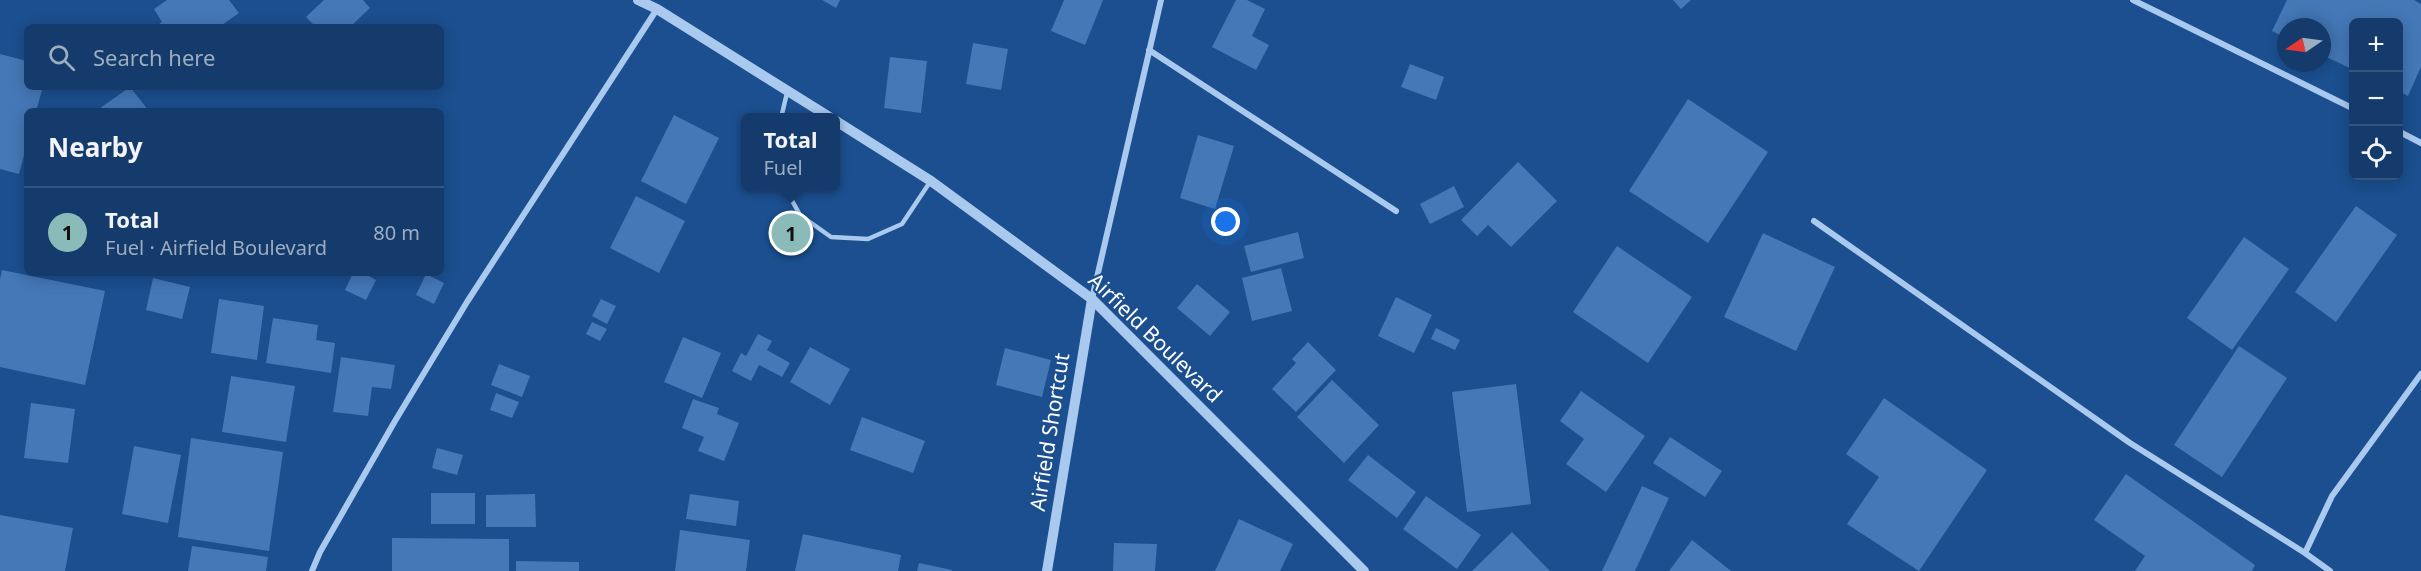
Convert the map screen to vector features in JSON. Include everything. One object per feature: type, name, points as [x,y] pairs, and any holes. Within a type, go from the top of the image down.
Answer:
[{"type":"street","points":[[638,0],[657,9],[825,113]]},
{"type":"street","points":[[1092,299],[1161,0]]},
{"type":"street","points":[[2133,0],[2349,107]]},
{"type":"street","points":[[312,571],[320,552],[389,431],[461,312],[657,9]]},
{"type":"street","points":[[1149,50],[1396,211]]},
{"type":"street","name":"Airfield Boulevard","points":[[840,124],[931,181],[1092,299],[1364,571]]},
{"type":"street","points":[[2403,134],[2421,143]]},
{"type":"street","points":[[1814,221],[2130,443],[2330,571]]},
{"type":"street","name":"Airfield Shortcut","points":[[1047,571],[1092,299]]},
{"type":"street","points":[[2305,554],[2332,496],[2421,374]]},
{"type":"lane","points":[[782,113],[788,90]]},
{"type":"lane","points":[[787,191],[800,215],[831,237],[868,239],[902,225],[931,181]]},
{"type":"building","points":[[167,0],[229,0],[239,13],[223,24],[159,24],[162,22],[154,9]]},
{"type":"building","points":[[324,0],[363,0],[370,8],[353,24],[313,24],[306,17]]},
{"type":"building","points":[[822,0],[840,0],[836,8]]},
{"type":"building","points":[[1064,0],[1103,0],[1085,45],[1051,31]]},
{"type":"building","points":[[1236,0],[1247,0],[1265,9],[1252,36],[1269,45],[1256,70],[1212,47]]},
{"type":"building","points":[[1673,0],[1691,0],[1681,9]]},
{"type":"building","points":[[2287,0],[2414,0],[2421,4],[2421,67],[2408,96],[2403,94],[2403,18],[2349,18],[2349,68],[2331,59],[2331,18],[2278,18]]},
{"type":"building","points":[[2277,21],[2277,34],[2272,31]]},
{"type":"building","points":[[973,43],[1008,49],[1001,90],[966,84]]},
{"type":"building","points":[[0,54],[24,60],[24,90],[42,90],[37,108],[24,108],[24,155],[19,174],[0,169]]},
{"type":"building","points":[[890,57],[927,61],[921,113],[884,108]]},
{"type":"building","points":[[1410,64],[1444,77],[1436,100],[1401,87]]},
{"type":"building","points":[[126,90],[132,90],[147,108],[100,108]]},
{"type":"building","points":[[1688,99],[1768,152],[1708,243],[1629,191]]},
{"type":"building","points":[[674,115],[719,138],[686,204],[641,181]]},
{"type":"building","points":[[1198,135],[1234,146],[1215,209],[1180,198]]},
{"type":"building","points":[[1518,162],[1557,201],[1511,247],[1488,225],[1477,236],[1461,220]]},
{"type":"building","points":[[1454,186],[1464,207],[1430,224],[1420,204]]},
{"type":"building","points":[[636,196],[685,221],[659,273],[610,248]]},
{"type":"building","points":[[2356,206],[2397,235],[2336,322],[2295,292]]},
{"type":"building","points":[[1298,232],[1304,258],[1251,272],[1244,246]]},
{"type":"building","points":[[1763,233],[1835,267],[1796,351],[1724,317]]},
{"type":"building","points":[[2244,237],[2289,269],[2232,350],[2187,318]]},
{"type":"building","points":[[1617,246],[1692,297],[1648,363],[1573,312]]},
{"type":"building","points":[[1281,268],[1292,311],[1252,321],[1242,278]]},
{"type":"building","points":[[2,270],[105,291],[85,385],[0,367],[0,279]]},
{"type":"building","points":[[352,276],[369,276],[376,280],[366,300],[345,290]]},
{"type":"building","points":[[425,276],[444,283],[434,304],[416,295]]},
{"type":"building","points":[[153,278],[190,287],[182,319],[146,310]]},
{"type":"building","points":[[1197,284],[1230,312],[1210,336],[1177,308]]},
{"type":"building","points":[[1396,297],[1432,315],[1414,353],[1378,336]]},
{"type":"building","points":[[219,299],[264,306],[257,360],[211,353]]},
{"type":"building","points":[[601,299],[616,306],[607,324],[592,316]]},
{"type":"building","points":[[273,318],[318,325],[316,340],[335,343],[331,373],[266,363]]},
{"type":"building","points":[[592,322],[607,329],[600,341],[586,334]]},
{"type":"building","points":[[1436,328],[1460,340],[1455,350],[1431,339]]},
{"type":"building","points":[[758,334],[772,341],[767,350],[790,363],[782,377],[759,365],[751,381],[732,371],[741,353],[746,356]]},
{"type":"building","points":[[683,337],[721,353],[702,398],[664,382]]},
{"type":"building","points":[[1308,342],[1336,370],[1296,412],[1272,389],[1296,363],[1292,359]]},
{"type":"building","points":[[2239,346],[2287,378],[2222,477],[2174,445]]},
{"type":"building","points":[[810,347],[850,369],[830,405],[790,382]]},
{"type":"building","points":[[1005,348],[1051,360],[1042,397],[996,385]]},
{"type":"building","points":[[341,357],[395,365],[391,389],[372,387],[368,416],[333,412]]},
{"type":"building","points":[[499,364],[530,376],[522,397],[491,385]]},
{"type":"building","points":[[231,376],[295,386],[286,442],[222,432]]},
{"type":"building","points":[[1332,380],[1379,425],[1344,463],[1297,417]]},
{"type":"building","points":[[1516,384],[1531,504],[1467,512],[1452,392]]},
{"type":"building","points":[[1581,391],[1645,436],[1606,492],[1566,464],[1584,439],[1560,421]]},
{"type":"building","points":[[496,393],[519,402],[512,418],[490,410]]},
{"type":"building","points":[[1884,398],[1987,470],[1919,571],[1847,524],[1879,477],[1846,454]]},
{"type":"building","points":[[693,399],[719,408],[717,414],[739,423],[724,461],[698,451],[704,437],[682,428]]},
{"type":"building","points":[[31,403],[75,409],[68,463],[24,458]]},
{"type":"building","points":[[862,417],[925,441],[913,473],[850,450]]},
{"type":"building","points":[[1670,437],[1722,471],[1705,497],[1653,463]]},
{"type":"building","points":[[191,438],[283,452],[269,551],[178,537]]},
{"type":"building","points":[[134,446],[181,455],[168,523],[122,514]]},
{"type":"building","points":[[437,448],[463,455],[457,475],[432,468]]},
{"type":"building","points":[[1368,455],[1416,492],[1397,518],[1348,480]]},
{"type":"building","points":[[2126,474],[2255,565],[2252,571],[2135,571],[2145,556],[2094,520]]},
{"type":"building","points":[[1642,486],[1669,498],[1635,571],[1602,571]]},
{"type":"building","points":[[431,493],[475,493],[475,524],[431,524]]},
{"type":"building","points":[[535,494],[536,527],[486,527],[486,495]]},
{"type":"building","points":[[690,494],[739,501],[736,526],[686,519]]},
{"type":"building","points":[[1426,496],[1481,535],[1457,569],[1403,529]]},
{"type":"building","points":[[0,515],[73,528],[65,571],[0,571]]},
{"type":"building","points":[[1239,519],[1293,544],[1280,571],[1215,571]]},
{"type":"building","points":[[680,530],[750,540],[746,571],[675,571]]},
{"type":"building","points":[[1512,532],[1550,571],[1472,571]]},
{"type":"building","points":[[803,534],[901,555],[898,571],[795,571]]},
{"type":"building","points":[[392,538],[509,539],[509,571],[392,571]]},
{"type":"building","points":[[1692,540],[1731,571],[1669,571]]},
{"type":"building","points":[[1114,543],[1157,544],[1155,571],[1113,571]]},
{"type":"building","points":[[192,546],[268,557],[266,571],[188,571]]},
{"type":"building","points":[[516,561],[579,562],[579,571],[516,571]]},
{"type":"building","points":[[919,563],[952,570],[952,571],[917,571]]},
{"type":"place","name":"Total","points":[[791,233]]}]
